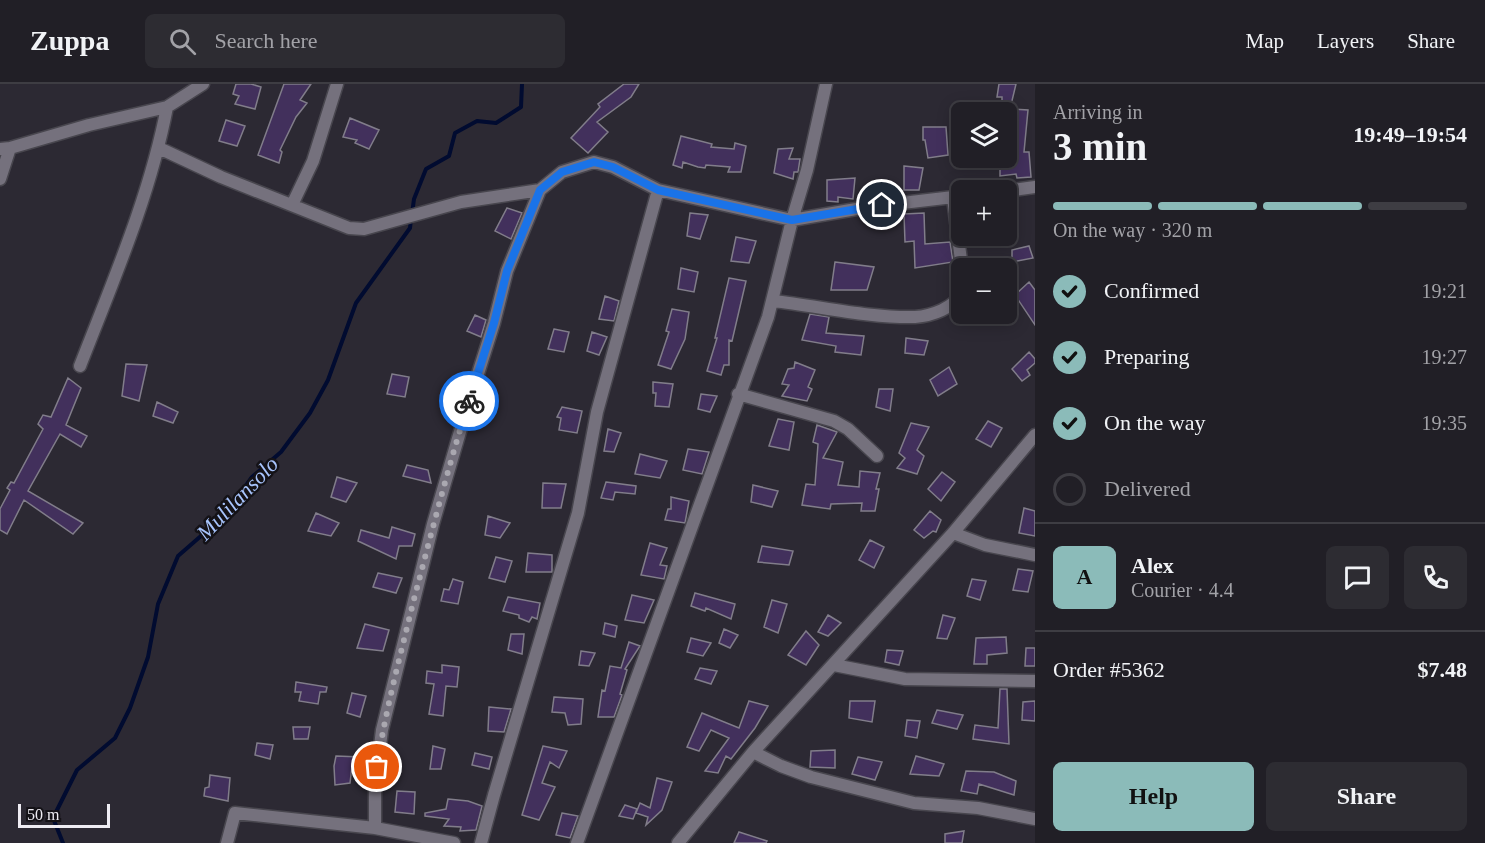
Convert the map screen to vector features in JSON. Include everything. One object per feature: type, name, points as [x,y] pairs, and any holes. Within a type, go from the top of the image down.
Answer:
[{"type":"street","points":[[0,179],[5,149],[89,125],[167,107],[203,84]]},
{"type":"street","points":[[292,206],[313,160],[338,84]]},
{"type":"street","points":[[577,843],[773,301],[792,220],[812,150],[826,84]]},
{"type":"street","points":[[80,366],[159,148],[167,107]]},
{"type":"street","points":[[159,148],[221,177],[349,228],[364,229],[461,202],[540,190]]},
{"type":"street","points":[[375,828],[375,786],[382,730],[433,524],[494,323],[507,271],[540,190],[562,172],[594,162],[613,167],[658,190],[792,220],[868,207],[951,198]]},
{"type":"street","points":[[1017,189],[1035,187]]},
{"type":"street","points":[[481,843],[578,513],[597,412],[658,190]]},
{"type":"street","points":[[773,301],[859,313],[915,317],[931,314],[951,304]]},
{"type":"street","points":[[738,394],[834,420],[848,429],[877,456]]},
{"type":"street","points":[[678,843],[753,753],[953,533],[1035,435]]},
{"type":"street","points":[[953,533],[985,545],[1035,555]]},
{"type":"street","points":[[834,665],[905,679],[1035,681]]},
{"type":"street","points":[[753,753],[811,777],[914,803],[978,808],[1035,819]]},
{"type":"street","points":[[227,843],[236,813],[375,828],[454,843]]},
{"type":"building","points":[[236,84],[261,87],[255,109],[235,104],[239,96],[233,94]]},
{"type":"building","points":[[284,84],[311,84],[300,100],[307,103],[296,117],[280,150],[282,152],[279,163],[258,155]]},
{"type":"building","points":[[624,84],[639,84],[631,97],[597,122],[608,132],[588,153],[571,138],[600,107],[598,104]]},
{"type":"building","points":[[999,84],[1016,84],[1012,102],[1002,102],[1002,97],[997,97]]},
{"type":"building","points":[[1017,109],[1028,110],[1024,152],[1029,152],[1031,177],[1017,178],[1016,174],[1000,176],[1000,168],[1017,168]]},
{"type":"building","points":[[350,118],[379,130],[369,149],[355,143],[357,140],[343,137]]},
{"type":"building","points":[[226,120],[245,126],[237,146],[219,141]]},
{"type":"building","points":[[923,127],[946,127],[948,155],[928,158],[925,140],[923,140]]},
{"type":"building","points":[[681,136],[712,144],[711,147],[734,149],[735,143],[746,146],[741,172],[728,172],[730,167],[706,165],[705,168],[683,162],[682,168],[673,165]]},
{"type":"building","points":[[793,148],[789,159],[800,159],[798,172],[794,172],[793,179],[774,173],[778,149]]},
{"type":"building","points":[[904,166],[923,168],[919,190],[904,190]]},
{"type":"building","points":[[855,178],[853,199],[838,197],[838,202],[827,201],[827,180]]},
{"type":"building","points":[[507,208],[522,213],[511,239],[495,231]]},
{"type":"building","points":[[690,213],[708,215],[700,239],[687,236]]},
{"type":"building","points":[[924,213],[925,244],[950,242],[951,262],[915,268],[914,241],[905,242],[904,214]]},
{"type":"building","points":[[736,237],[756,241],[749,263],[731,261]]},
{"type":"building","points":[[1029,246],[1033,258],[1017,261],[1017,258],[1012,258],[1012,250]]},
{"type":"building","points":[[835,262],[874,267],[867,290],[831,290]]},
{"type":"building","points":[[681,268],[698,272],[694,292],[678,289]]},
{"type":"building","points":[[729,278],[746,281],[732,341],[729,340],[729,365],[724,365],[721,375],[707,371],[717,338],[715,338]]},
{"type":"building","points":[[1029,282],[1035,290],[1035,325],[1017,298],[1017,293]]},
{"type":"building","points":[[605,296],[619,301],[614,321],[599,319]]},
{"type":"building","points":[[672,309],[689,312],[685,339],[671,369],[658,365],[669,332],[666,331]]},
{"type":"building","points":[[810,314],[829,317],[826,333],[864,336],[861,355],[835,352],[836,346],[802,340]]},
{"type":"building","points":[[475,315],[486,320],[481,337],[467,331]]},
{"type":"building","points":[[554,329],[569,332],[564,352],[548,349]]},
{"type":"building","points":[[592,332],[607,337],[599,355],[587,351]]},
{"type":"building","points":[[906,338],[928,341],[924,355],[905,353]]},
{"type":"building","points":[[1029,352],[1035,359],[1035,363],[1027,370],[1030,375],[1022,381],[1012,369]]},
{"type":"building","points":[[795,362],[815,370],[808,387],[812,389],[807,401],[782,396],[789,385],[782,384],[788,369],[794,368]]},
{"type":"building","points":[[126,364],[147,365],[139,401],[122,396]]},
{"type":"building","points":[[949,367],[957,384],[938,396],[930,380]]},
{"type":"building","points":[[392,374],[409,377],[405,397],[387,394]]},
{"type":"building","points":[[68,378],[81,388],[66,425],[87,436],[81,447],[60,434],[28,491],[83,523],[73,534],[24,500],[7,534],[0,530],[0,509],[10,490],[7,488],[11,482],[14,483],[43,429],[38,424],[43,415],[51,417]]},
{"type":"building","points":[[653,382],[673,384],[669,407],[655,406],[656,393],[653,393]]},
{"type":"building","points":[[879,389],[893,389],[890,411],[876,407]]},
{"type":"building","points":[[701,394],[717,396],[710,412],[698,409]]},
{"type":"building","points":[[157,402],[178,412],[173,423],[153,416]]},
{"type":"building","points":[[562,407],[582,411],[577,433],[559,430],[561,418],[557,417]]},
{"type":"building","points":[[778,419],[794,422],[789,450],[769,446]]},
{"type":"building","points":[[988,421],[1002,428],[991,447],[976,439]]},
{"type":"building","points":[[911,423],[929,427],[917,450],[924,456],[917,474],[897,468],[905,458],[899,453]]},
{"type":"building","points":[[817,425],[837,432],[823,458],[843,462],[838,485],[859,487],[860,471],[880,473],[876,489],[879,489],[875,511],[861,511],[862,503],[831,504],[830,509],[802,505],[806,484],[815,485],[818,444],[813,442]]},
{"type":"building","points":[[608,429],[621,433],[614,452],[604,451]]},
{"type":"building","points":[[688,449],[709,452],[702,474],[683,470]]},
{"type":"building","points":[[640,454],[667,461],[660,478],[635,474]]},
{"type":"building","points":[[407,465],[428,470],[431,483],[403,476]]},
{"type":"building","points":[[942,472],[955,482],[941,501],[928,489]]},
{"type":"building","points":[[337,477],[357,483],[346,502],[331,497]]},
{"type":"building","points":[[606,482],[636,486],[635,494],[615,492],[613,500],[601,498]]},
{"type":"building","points":[[543,483],[566,484],[561,508],[542,508]]},
{"type":"building","points":[[753,485],[778,491],[772,507],[751,502]]},
{"type":"building","points":[[671,497],[689,501],[685,523],[665,520],[668,509],[671,509]]},
{"type":"building","points":[[1024,508],[1035,511],[1035,536],[1019,533]]},
{"type":"building","points":[[930,511],[941,520],[936,532],[933,531],[924,538],[914,530]]},
{"type":"building","points":[[316,513],[339,523],[331,536],[308,531]]},
{"type":"building","points":[[488,516],[510,523],[500,538],[485,535]]},
{"type":"building","points":[[392,527],[415,534],[412,546],[399,546],[396,559],[358,541],[361,530],[389,538]]},
{"type":"building","points":[[870,540],[884,547],[874,568],[859,560]]},
{"type":"building","points":[[650,543],[667,548],[660,565],[667,566],[664,579],[641,575]]},
{"type":"building","points":[[762,546],[793,551],[789,565],[758,562]]},
{"type":"building","points":[[528,553],[552,555],[552,572],[526,572]]},
{"type":"building","points":[[496,557],[512,561],[505,582],[489,578]]},
{"type":"building","points":[[1018,569],[1033,571],[1028,592],[1013,590]]},
{"type":"building","points":[[378,573],[402,578],[396,593],[373,587]]},
{"type":"building","points":[[453,579],[463,582],[458,604],[441,601],[444,589],[449,590]]},
{"type":"building","points":[[972,579],[986,581],[980,600],[967,596]]},
{"type":"building","points":[[695,593],[735,604],[731,619],[706,608],[705,611],[691,606]]},
{"type":"building","points":[[632,595],[654,600],[644,623],[625,620]]},
{"type":"building","points":[[508,597],[540,603],[537,619],[532,617],[529,622],[519,618],[519,615],[503,611]]},
{"type":"building","points":[[772,600],[787,604],[778,633],[764,627]]},
{"type":"building","points":[[828,615],[841,623],[828,636],[818,632]]},
{"type":"building","points":[[943,615],[955,618],[947,639],[937,638]]},
{"type":"building","points":[[605,623],[617,626],[615,637],[603,634]]},
{"type":"building","points":[[365,624],[389,630],[383,651],[357,648]]},
{"type":"building","points":[[724,629],[738,635],[730,648],[719,643]]},
{"type":"building","points":[[806,631],[819,645],[806,665],[788,655]]},
{"type":"building","points":[[511,634],[524,634],[522,654],[508,650]]},
{"type":"building","points":[[1006,637],[1007,653],[987,655],[987,664],[974,664],[976,638]]},
{"type":"building","points":[[691,638],[711,643],[703,656],[687,652]]},
{"type":"building","points":[[629,642],[640,646],[625,669],[627,670],[620,694],[622,695],[614,717],[598,717],[602,690],[605,691],[610,666],[621,668]]},
{"type":"building","points":[[1026,648],[1035,648],[1035,666],[1025,666]]},
{"type":"building","points":[[887,650],[903,651],[899,665],[885,662]]},
{"type":"building","points":[[581,651],[595,653],[589,666],[579,665]]},
{"type":"building","points":[[442,665],[459,667],[457,687],[446,686],[443,716],[429,714],[434,684],[426,683],[427,671],[442,673]]},
{"type":"building","points":[[700,668],[717,671],[711,684],[695,679]]},
{"type":"building","points":[[296,682],[327,687],[326,692],[320,692],[318,704],[299,701],[301,692],[295,692]]},
{"type":"building","points":[[1000,689],[1007,689],[1009,744],[973,739],[975,725],[998,728]]},
{"type":"building","points":[[352,693],[366,696],[360,717],[347,713]]},
{"type":"building","points":[[554,697],[583,699],[581,724],[568,725],[565,713],[552,712]]},
{"type":"building","points":[[749,701],[768,706],[755,728],[731,759],[726,756],[718,773],[705,771],[729,738],[711,730],[699,751],[687,747],[702,713],[739,728]]},
{"type":"building","points":[[850,701],[875,701],[872,722],[849,718]]},
{"type":"building","points":[[1035,701],[1035,721],[1022,720],[1023,702]]},
{"type":"building","points":[[489,707],[511,709],[504,732],[488,731]]},
{"type":"building","points":[[937,710],[963,715],[957,729],[932,723]]},
{"type":"building","points":[[907,720],[920,721],[917,738],[905,736]]},
{"type":"building","points":[[293,727],[310,727],[308,739],[294,739]]},
{"type":"building","points":[[257,743],[273,745],[270,759],[255,755]]},
{"type":"building","points":[[433,746],[445,749],[441,769],[430,769]]},
{"type":"building","points":[[543,746],[567,751],[559,768],[550,762],[542,783],[555,787],[539,820],[522,815]]},
{"type":"building","points":[[835,750],[835,768],[810,767],[811,751]]},
{"type":"building","points":[[475,753],[492,757],[489,769],[472,765]]},
{"type":"building","points":[[336,756],[361,757],[358,767],[352,766],[350,783],[335,785]]},
{"type":"building","points":[[916,756],[944,764],[939,776],[910,774]]},
{"type":"building","points":[[858,757],[882,762],[875,780],[852,774]]},
{"type":"building","points":[[966,771],[994,772],[1016,781],[1014,795],[979,784],[977,794],[961,791]]},
{"type":"building","points":[[210,775],[230,778],[228,801],[204,796],[205,788],[209,787]]},
{"type":"building","points":[[657,778],[672,782],[662,810],[646,825],[648,817],[636,813],[640,803],[650,808]]},
{"type":"building","points":[[397,791],[415,792],[414,814],[395,812]]},
{"type":"building","points":[[448,799],[468,801],[482,806],[476,830],[460,831],[461,827],[444,826],[449,819],[425,816],[425,813],[446,809]]},
{"type":"building","points":[[625,805],[637,809],[633,819],[619,816]]},
{"type":"building","points":[[562,813],[578,816],[570,838],[556,835]]},
{"type":"building","points":[[964,831],[962,843],[945,843],[945,834]]},
{"type":"building","points":[[739,832],[767,841],[766,843],[734,843]]},
{"type":"waterway","name":"Mulilansolo","points":[[412,214],[414,199],[426,169],[449,156],[455,133],[477,121],[496,123],[521,107],[522,84]]},
{"type":"waterway","name":"Mulilansolo","points":[[63,843],[53,818],[77,770],[115,738],[130,708],[148,657],[158,604],[178,556],[225,515],[252,477],[281,452],[310,413],[328,380],[356,303],[410,228],[411,219]]},
{"type":"way so far","points":[[377,767],[382,730],[393,682],[433,524],[469,401]]},
{"type":"route","points":[[469,401],[494,323],[507,271],[540,190],[562,172],[594,162],[613,167],[658,190],[792,220],[882,205]]}]
